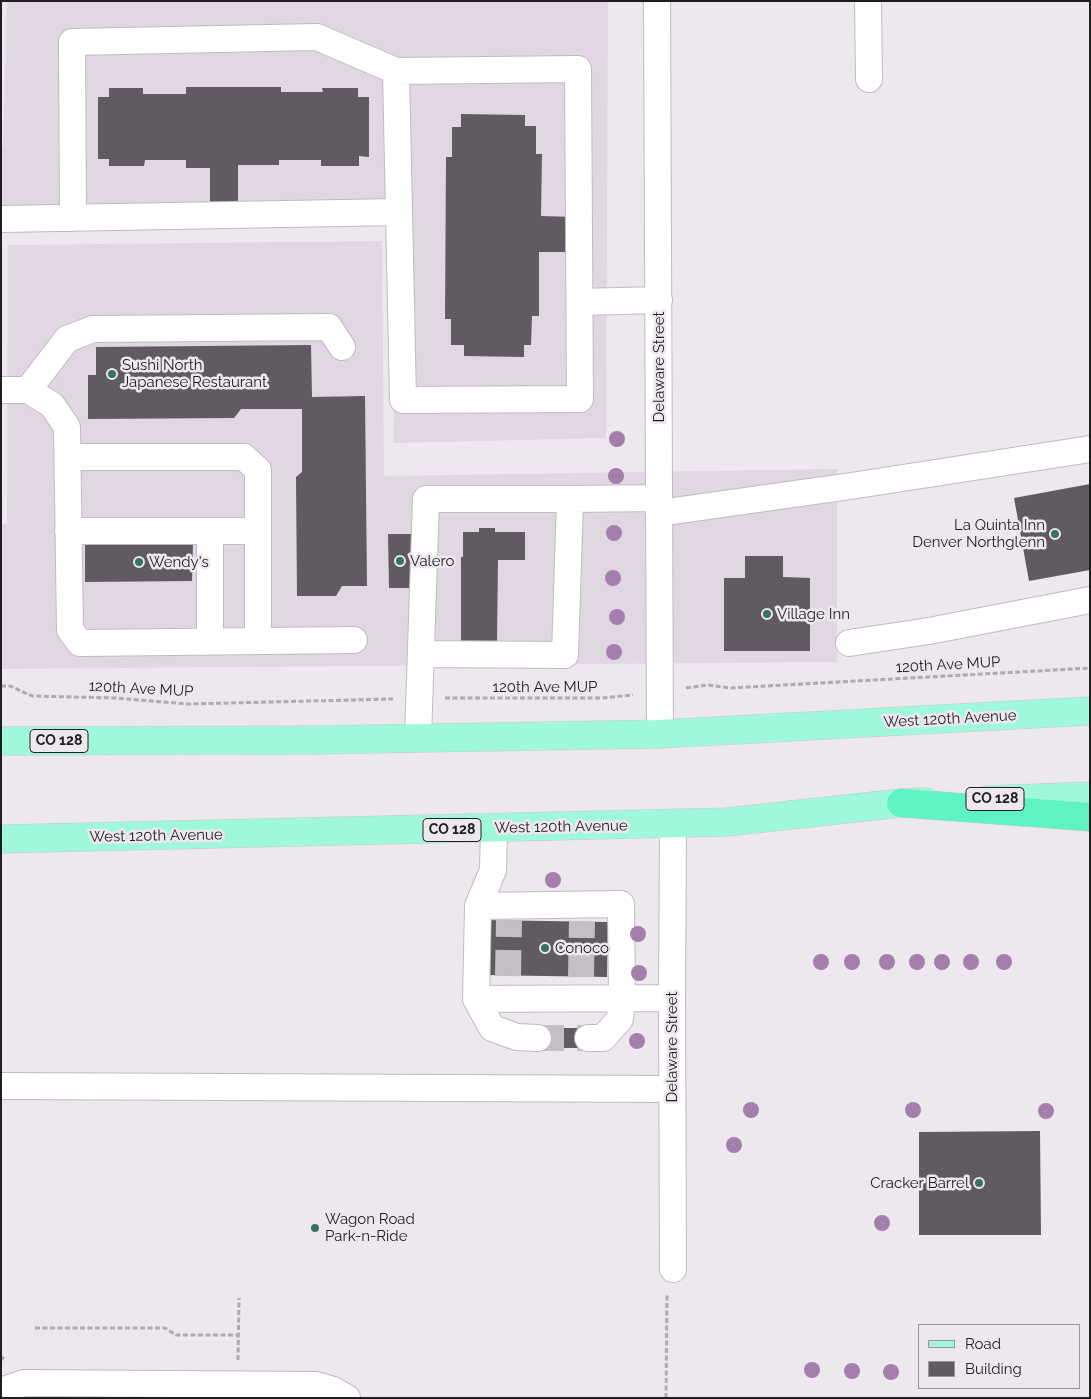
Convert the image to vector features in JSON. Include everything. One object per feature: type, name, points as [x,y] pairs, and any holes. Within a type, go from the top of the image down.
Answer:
[{"type":"highway","points":[[901,803],[1090,817]]},
{"type":"main road","name":"West 120th Avenue","points":[[1,741],[660,734],[1090,711]]},
{"type":"main road","name":"West 120th Avenue","points":[[1,839],[494,829],[727,822],[901,803],[1090,796]]},
{"type":"street","name":"Delaware Street","points":[[657,1],[660,734]]},
{"type":"street","points":[[868,1],[869,80]]},
{"type":"street","points":[[74,218],[72,42],[317,38],[396,71],[578,69],[580,399],[402,400],[396,71]]},
{"type":"street","points":[[1,219],[399,212]]},
{"type":"street","points":[[580,302],[659,300]]},
{"type":"street","points":[[28,390],[67,339],[93,329],[329,327],[342,347]]},
{"type":"street","points":[[1,390],[28,390],[52,405],[67,427],[70,630],[80,643],[354,640]]},
{"type":"street","points":[[418,738],[426,499],[570,499],[659,506],[851,486],[1090,449]]},
{"type":"street","points":[[68,457],[244,457],[258,470],[258,641]]},
{"type":"street","points":[[421,654],[566,655],[570,499]]},
{"type":"street","points":[[68,531],[258,531]]},
{"type":"street","points":[[210,531],[210,641]]},
{"type":"street","points":[[849,643],[929,631],[1090,600]]},
{"type":"street","name":"Delaware Street","points":[[673,824],[673,1269]]},
{"type":"street","points":[[494,829],[493,870],[478,906],[476,999],[492,1028],[517,1037],[538,1038]]},
{"type":"street","points":[[478,906],[509,913],[582,913],[622,904],[622,998],[620,1019],[603,1038],[588,1038]]},
{"type":"street","points":[[476,999],[508,987],[581,987],[622,998],[672,998]]},
{"type":"street","points":[[1,1086],[672,1089]]},
{"type":"street","points":[[1,1391],[24,1383],[316,1385],[333,1390],[347,1398]]},
{"type":"path","name":"120th Ave MUP","points":[[1,686],[10,686],[32,696],[39,697],[115,698],[188,704],[418,698],[603,698],[708,685],[730,688],[1090,668]]},
{"type":"path","points":[[666,1398],[667,1285],[673,1269]]},
{"type":"path","points":[[239,1298],[239,1347]]},
{"type":"path","points":[[35,1328],[166,1328],[176,1335],[239,1335]]},
{"type":"shaded area","points":[[7,1],[608,1],[606,438],[394,443],[389,205],[1,211],[1,147],[3,147]]},
{"type":"shaded area","points":[[382,241],[384,476],[837,469],[837,662],[1,669],[1,524],[7,524],[8,245]]},
{"type":"building","points":[[186,87],[281,87],[281,92],[323,92],[322,88],[358,88],[358,97],[369,97],[369,157],[359,156],[359,166],[321,166],[321,160],[279,160],[279,165],[238,165],[238,205],[210,205],[210,168],[186,168],[186,160],[145,160],[144,166],[109,166],[109,159],[98,159],[98,97],[109,97],[109,88],[143,88],[143,94],[186,94]]},
{"type":"building","points":[[461,114],[525,115],[525,126],[536,126],[536,154],[542,154],[541,216],[574,217],[574,252],[539,252],[539,316],[532,316],[531,345],[524,345],[524,357],[464,356],[464,345],[451,345],[451,319],[445,319],[446,157],[452,157],[452,127],[461,127]]},
{"type":"building","points":[[311,345],[312,397],[365,396],[367,586],[342,586],[336,596],[297,596],[296,477],[302,472],[302,409],[241,409],[234,418],[88,419],[88,375],[96,375],[96,347]]},
{"type":"building","name":"La Quinta Inn Denver Northglenn","points":[[1090,484],[1090,570],[1029,581],[1014,498]]},
{"type":"building","name":"Valero","points":[[479,528],[495,528],[495,532],[525,532],[525,560],[498,560],[497,641],[461,641],[461,557],[463,557],[463,532],[479,532]]},
{"type":"building","name":"Valero","points":[[388,534],[412,534],[412,588],[389,588]]},
{"type":"building","name":"Wendy's","points":[[193,542],[192,581],[85,582],[85,543]]},
{"type":"building","name":"Village Inn","points":[[745,556],[783,556],[783,577],[810,578],[810,651],[724,651],[724,578],[745,578]]},
{"type":"building","name":"Conoco","points":[[484,920],[608,922],[607,977],[483,975]]},
{"type":"building","points":[[538,1028],[587,1028],[588,1048],[538,1048]]},
{"type":"building","name":"Cracker Barrel","points":[[1040,1131],[1041,1235],[919,1235],[919,1132]]},
{"type":"tunnel","points":[[508,976],[509,920]]},
{"type":"tunnel","points":[[581,977],[582,921]]},
{"type":"tunnel","points":[[538,1038],[588,1038]]},
{"type":"place","name":"Sushi North Japanese Restaurant","points":[[112,374]]},
{"type":"place","name":"La Quinta Inn Denver Northglenn","points":[[1055,534]]},
{"type":"place","name":"Valero","points":[[400,561]]},
{"type":"place","name":"Wendy's","points":[[139,562]]},
{"type":"place","name":"Village Inn","points":[[767,614]]},
{"type":"place","name":"Conoco","points":[[545,948]]},
{"type":"place","name":"Cracker Barrel","points":[[979,1183]]},
{"type":"place","name":"Wagon Road Park-n-Ride","points":[[315,1228]]}]
